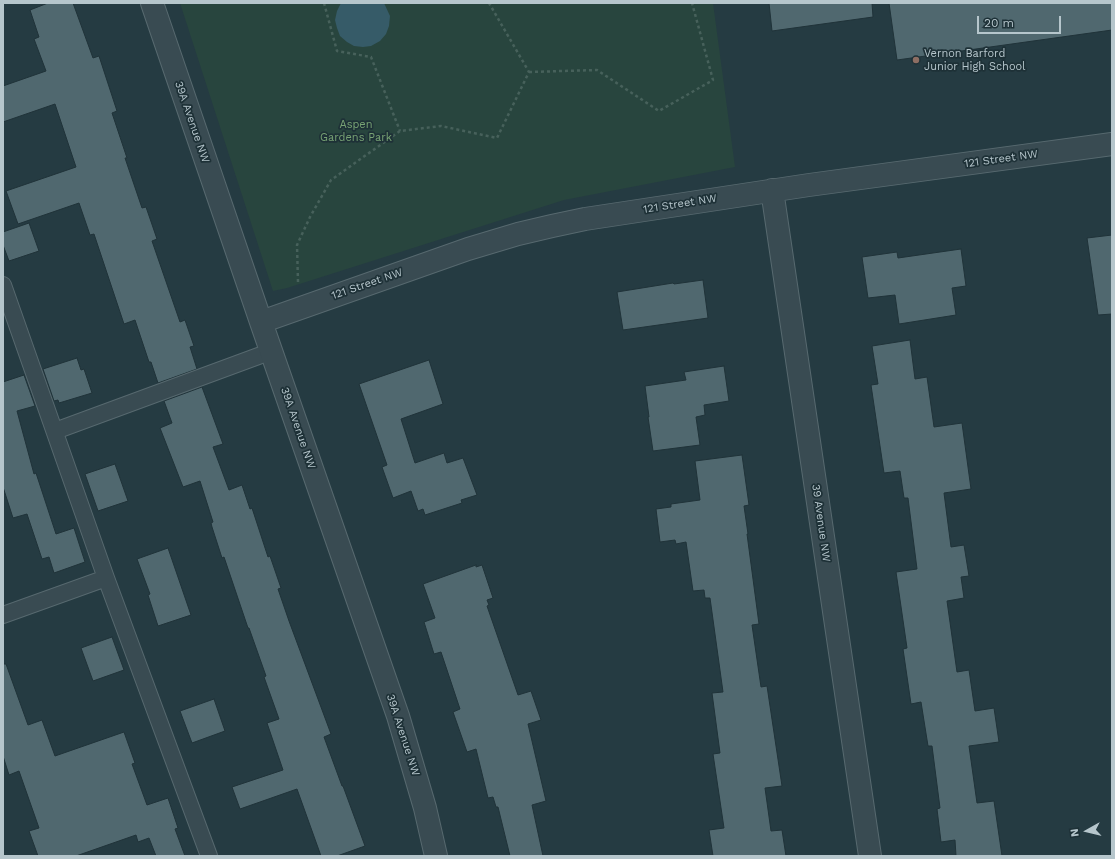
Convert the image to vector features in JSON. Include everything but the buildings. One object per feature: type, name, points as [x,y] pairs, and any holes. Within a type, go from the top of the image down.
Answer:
[{"type":"street","name":"39A Avenue NW","points":[[152,3],[401,724],[425,808],[436,856]]},
{"type":"street","name":"121 Street NW","points":[[261,322],[468,249],[518,234],[585,219],[772,190],[1112,144]]},
{"type":"street","name":"39 Avenue NW","points":[[772,190],[870,856]]},
{"type":"lane","points":[[3,285],[106,578],[209,856]]},
{"type":"lane","points":[[55,431],[272,352]]},
{"type":"lane","points":[[3,615],[106,578]]},
{"type":"path","points":[[324,3],[337,51],[372,58],[400,131]]},
{"type":"path","points":[[489,3],[529,72]]},
{"type":"path","points":[[529,72],[597,70],[659,111],[713,80],[692,3]]},
{"type":"path","points":[[299,286],[297,245],[310,216],[331,180],[400,131],[441,126],[497,138],[529,72]]},
{"type":"green space","name":"Aspen Gardens Park","points":[[180,3],[713,3],[735,167],[564,200],[287,288],[273,291]]},
{"type":"water","points":[[341,3],[384,3],[390,16],[386,34],[380,41],[371,46],[354,46],[347,42],[340,36],[335,20]]},
{"type":"place","name":"Vernon Barford Junior High School","points":[[916,60]]}]
